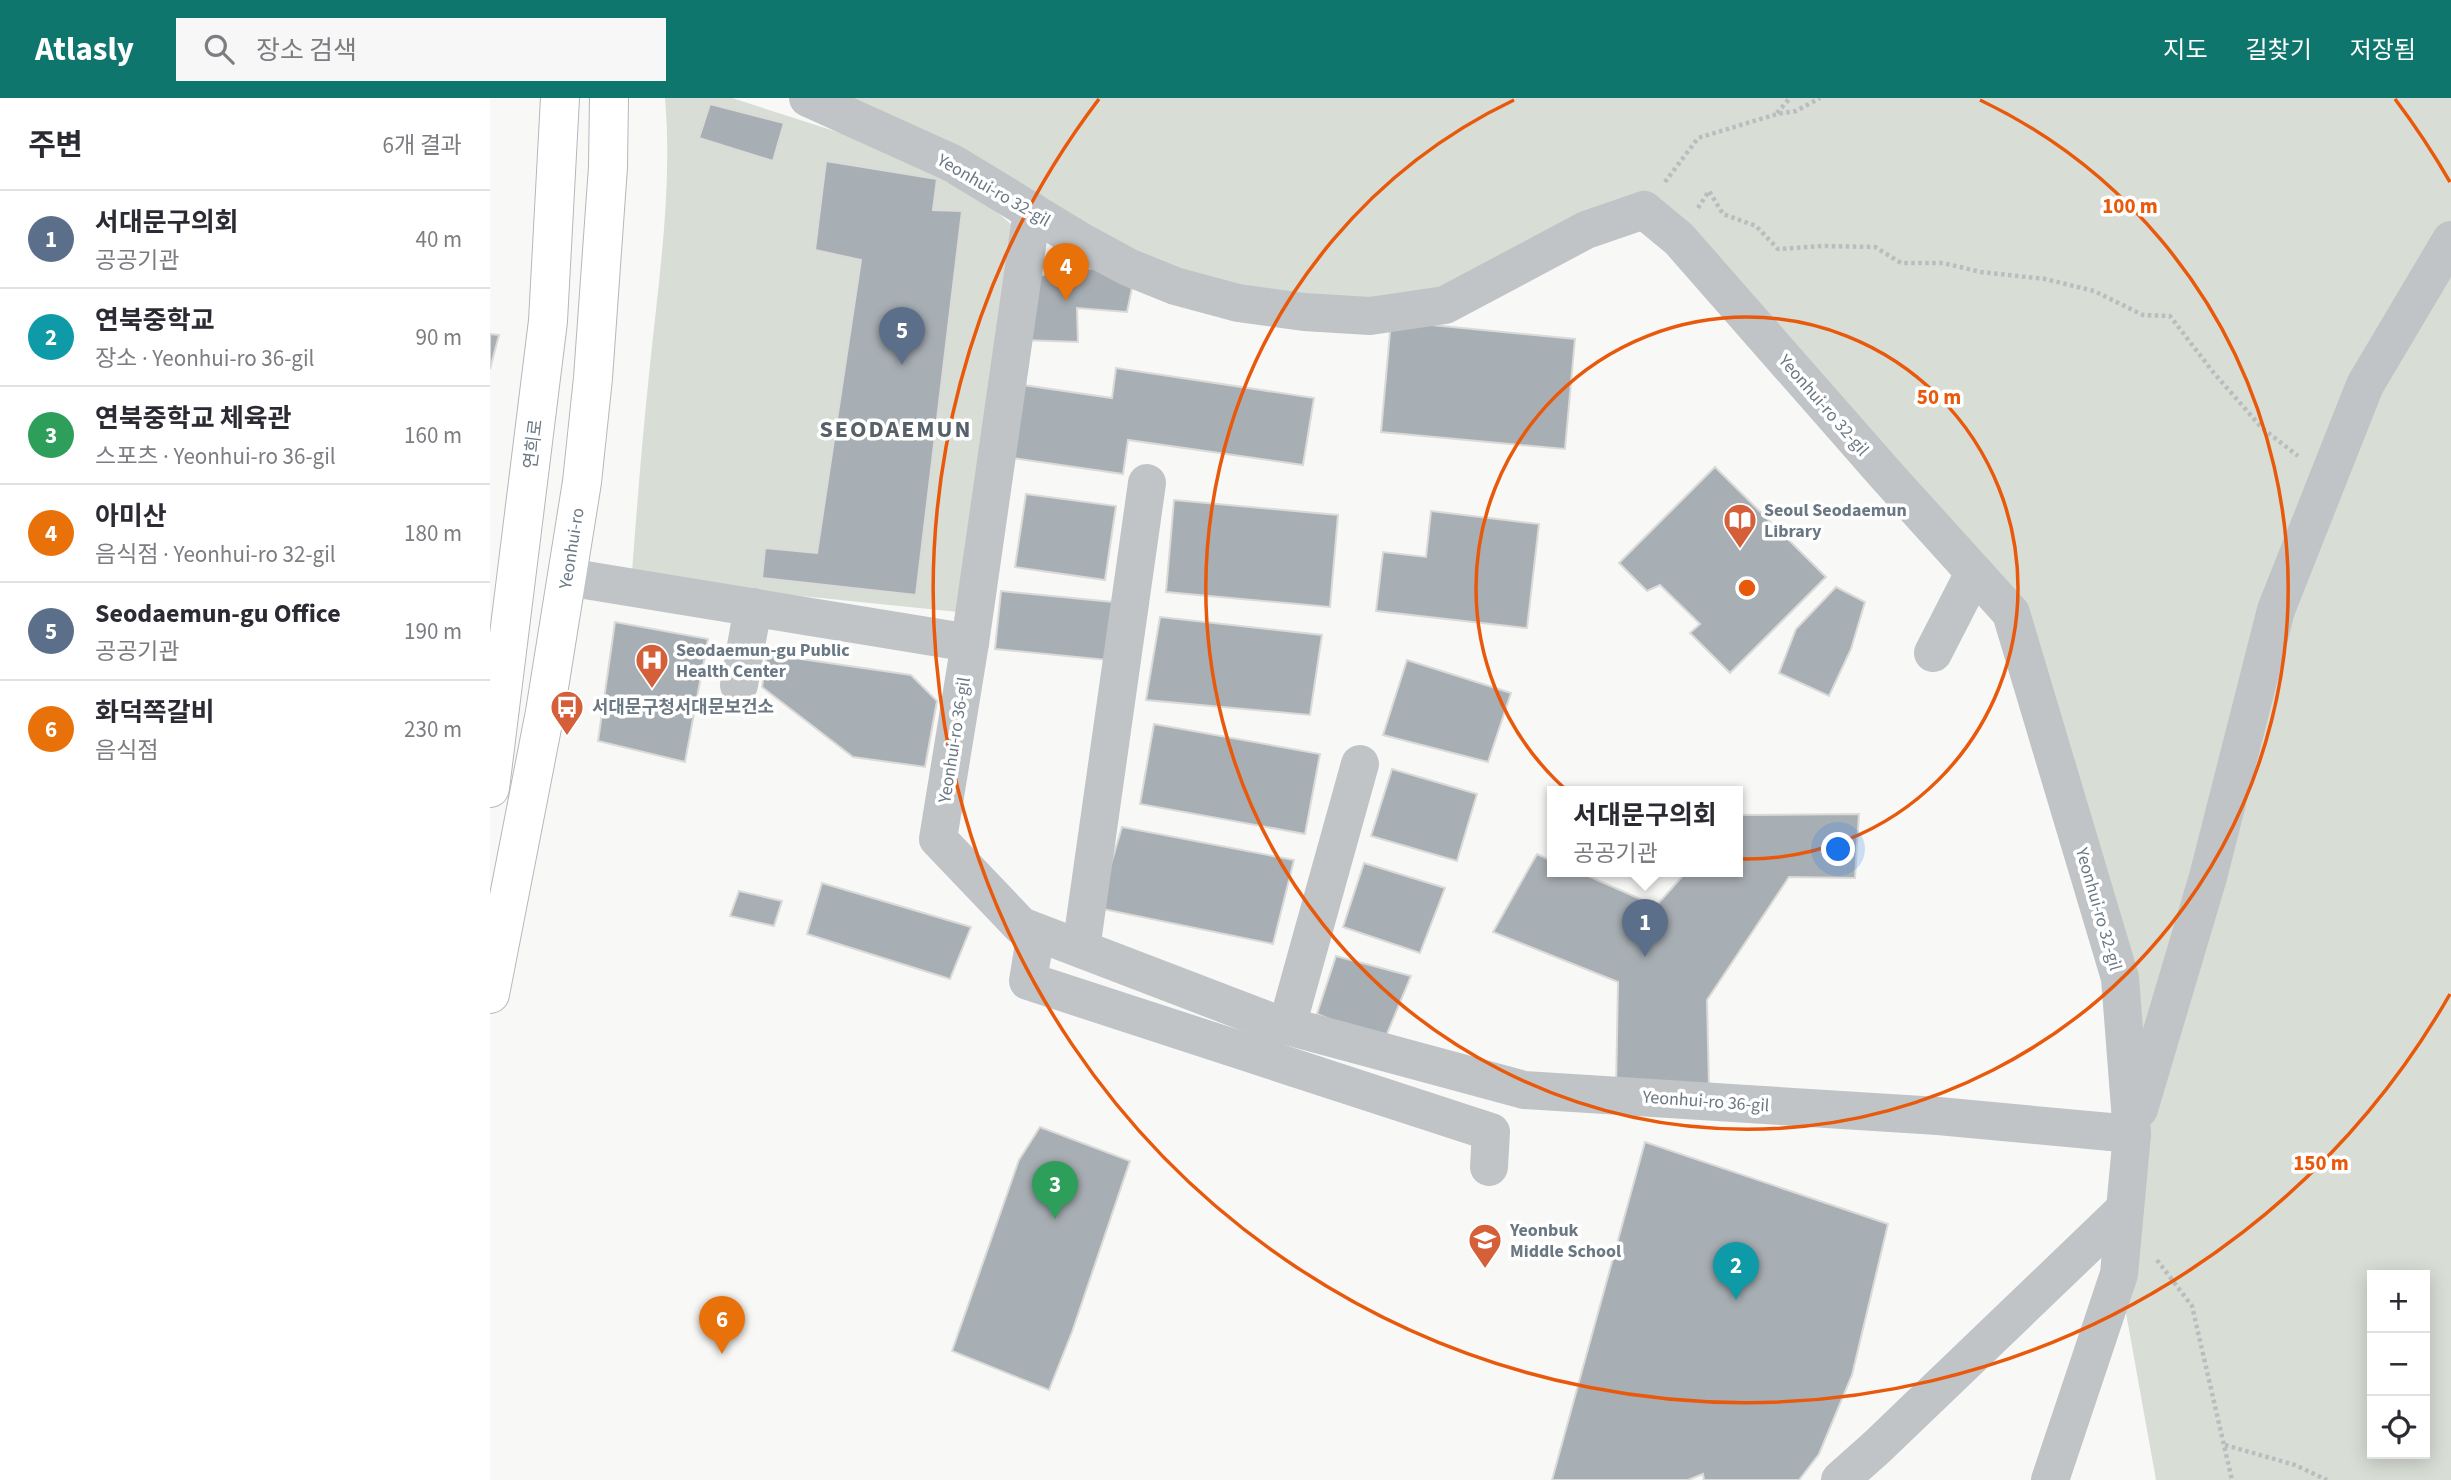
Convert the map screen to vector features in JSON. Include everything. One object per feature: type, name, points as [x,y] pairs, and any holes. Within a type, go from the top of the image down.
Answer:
[{"type":"main road","name":"연희로","points":[[490,788],[495,703],[548,321],[560,98]]},
{"type":"main road","name":"Yeonhui-ro","points":[[490,993],[545,712],[582,482],[593,378],[608,167],[609,98]]},
{"type":"street","name":"Yeonhui-ro 32-gil","points":[[808,98],[952,163],[1128,267],[1175,286],[1238,303],[1370,316],[1445,305],[1586,230],[1644,210],[1679,239],[2011,613],[2119,978],[2132,1134],[2119,1274],[2050,1480]]},
{"type":"street","points":[[567,577],[970,643],[1032,211]]},
{"type":"street","points":[[2132,1134],[2208,877],[2276,610],[2365,386],[2451,240]]},
{"type":"street","points":[[1081,949],[1147,484]]},
{"type":"street","points":[[1933,653],[1974,573]]},
{"type":"street","points":[[739,685],[753,607]]},
{"type":"street","name":"Yeonhui-ro 36-gil","points":[[970,643],[938,839],[1021,926],[1269,1021],[1524,1090],[1938,1116],[2132,1134]]},
{"type":"street","points":[[1287,1026],[1360,764]]},
{"type":"street","points":[[1036,932],[1028,981],[1492,1132],[1489,1167]]},
{"type":"street","points":[[1840,1480],[2125,1209]]},
{"type":"path","points":[[1777,114],[1790,98]]},
{"type":"path","points":[[1644,210],[1698,138],[1777,114],[1796,111],[1820,98]]},
{"type":"path","points":[[1679,239],[1709,191],[1723,214],[1755,226],[1779,249],[1822,246],[1875,247],[1901,263],[1942,263],[1981,272],[2045,278],[2094,291],[2143,315],[2170,316],[2213,372],[2262,428],[2300,458],[2334,461]]},
{"type":"path","points":[[2125,1209],[2156,1259],[2192,1306],[2232,1480]]},
{"type":"path","points":[[2224,1444],[2295,1465],[2327,1480]]},
{"type":"shaded area","points":[[665,98],[732,98],[881,146],[954,175],[1019,231],[958,612],[772,593],[632,572],[666,202]]},
{"type":"shaded area","points":[[808,98],[2451,98],[2451,1480],[2156,1480],[2119,1274],[2119,978],[2011,613],[1643,210],[1445,305],[1238,303]]},
{"type":"building","points":[[710,104],[784,123],[773,161],[699,138]]},
{"type":"building","points":[[826,161],[937,179],[933,210],[962,211],[916,595],[762,578],[765,548],[817,553],[861,260],[815,250]]},
{"type":"building","points":[[1094,268],[1132,288],[1127,312],[1077,308],[1078,342],[1021,340],[1030,277]]},
{"type":"building","points":[[1391,321],[1575,339],[1565,449],[1381,432]]},
{"type":"building","points":[[490,334],[499,335],[490,369]]},
{"type":"building","points":[[1116,368],[1314,398],[1303,465],[1128,440],[1123,474],[1013,458],[1023,385],[1112,398]]},
{"type":"building","points":[[1715,467],[1826,577],[1730,673],[1690,633],[1700,624],[1660,585],[1647,591],[1619,563]]},
{"type":"building","points":[[1026,494],[1116,506],[1105,580],[1015,567]]},
{"type":"building","points":[[1174,500],[1338,515],[1330,607],[1166,592]]},
{"type":"building","points":[[1431,511],[1539,524],[1527,628],[1376,611],[1383,552],[1426,557]]},
{"type":"building","points":[[1836,587],[1865,602],[1851,649],[1829,696],[1779,673],[1796,629]]},
{"type":"building","points":[[1001,591],[1113,602],[1107,660],[995,649]]},
{"type":"building","points":[[1160,617],[1322,635],[1310,715],[1146,700]]},
{"type":"building","name":"Seodaemun-gu Public Health Center","points":[[615,622],[708,639],[685,762],[598,741]]},
{"type":"building","points":[[767,654],[911,675],[937,701],[925,767],[853,757],[762,687]]},
{"type":"building","points":[[1407,660],[1511,693],[1488,762],[1383,735]]},
{"type":"building","points":[[1154,724],[1320,754],[1305,834],[1140,804]]},
{"type":"building","points":[[1392,769],[1477,794],[1457,861],[1371,836]]},
{"type":"building","points":[[1859,814],[1855,878],[1789,877],[1707,1000],[1709,1087],[1616,1091],[1618,982],[1493,932],[1537,854],[1547,859],[1547,877],[1591,877],[1656,906],[1682,877],[1743,877],[1743,815]]},
{"type":"building","points":[[1122,827],[1294,860],[1273,944],[1098,908]]},
{"type":"building","points":[[1364,863],[1445,888],[1420,953],[1343,927]]},
{"type":"building","points":[[822,883],[971,927],[950,979],[807,934]]},
{"type":"building","points":[[739,891],[782,901],[774,926],[730,916]]},
{"type":"building","points":[[1336,956],[1411,976],[1384,1041],[1317,1014]]},
{"type":"building","points":[[1040,1127],[1130,1161],[1072,1332],[1049,1390],[952,1351],[1019,1160]]},
{"type":"building","points":[[1645,1142],[1888,1224],[1852,1375],[1819,1454],[1799,1480],[1704,1480],[1703,1474],[1688,1480],[1552,1480]]},
{"type":"place","name":"아미산","points":[[1066,301]]},
{"type":"place","name":"Seodaemun-gu Office","points":[[902,365]]},
{"type":"place","name":"Seoul Seodaemun Library","points":[[1740,550]]},
{"type":"place","name":"Seodaemun-gu Public Health Center","points":[[652,690]]},
{"type":"place","name":"서대문구청서대문보건소","points":[[567,737]]},
{"type":"place","name":"서대문구의회","points":[[1645,957]]},
{"type":"place","name":"연북중학교 체육관","points":[[1055,1219]]},
{"type":"place","name":"Yeonbuk Middle School","points":[[1485,1270]]},
{"type":"place","name":"연북중학교","points":[[1736,1300]]},
{"type":"place","name":"화덕쪽갈비","points":[[722,1354]]},
{"type":"district","name":"SEODAEMUN","points":[[896,429]]}]
